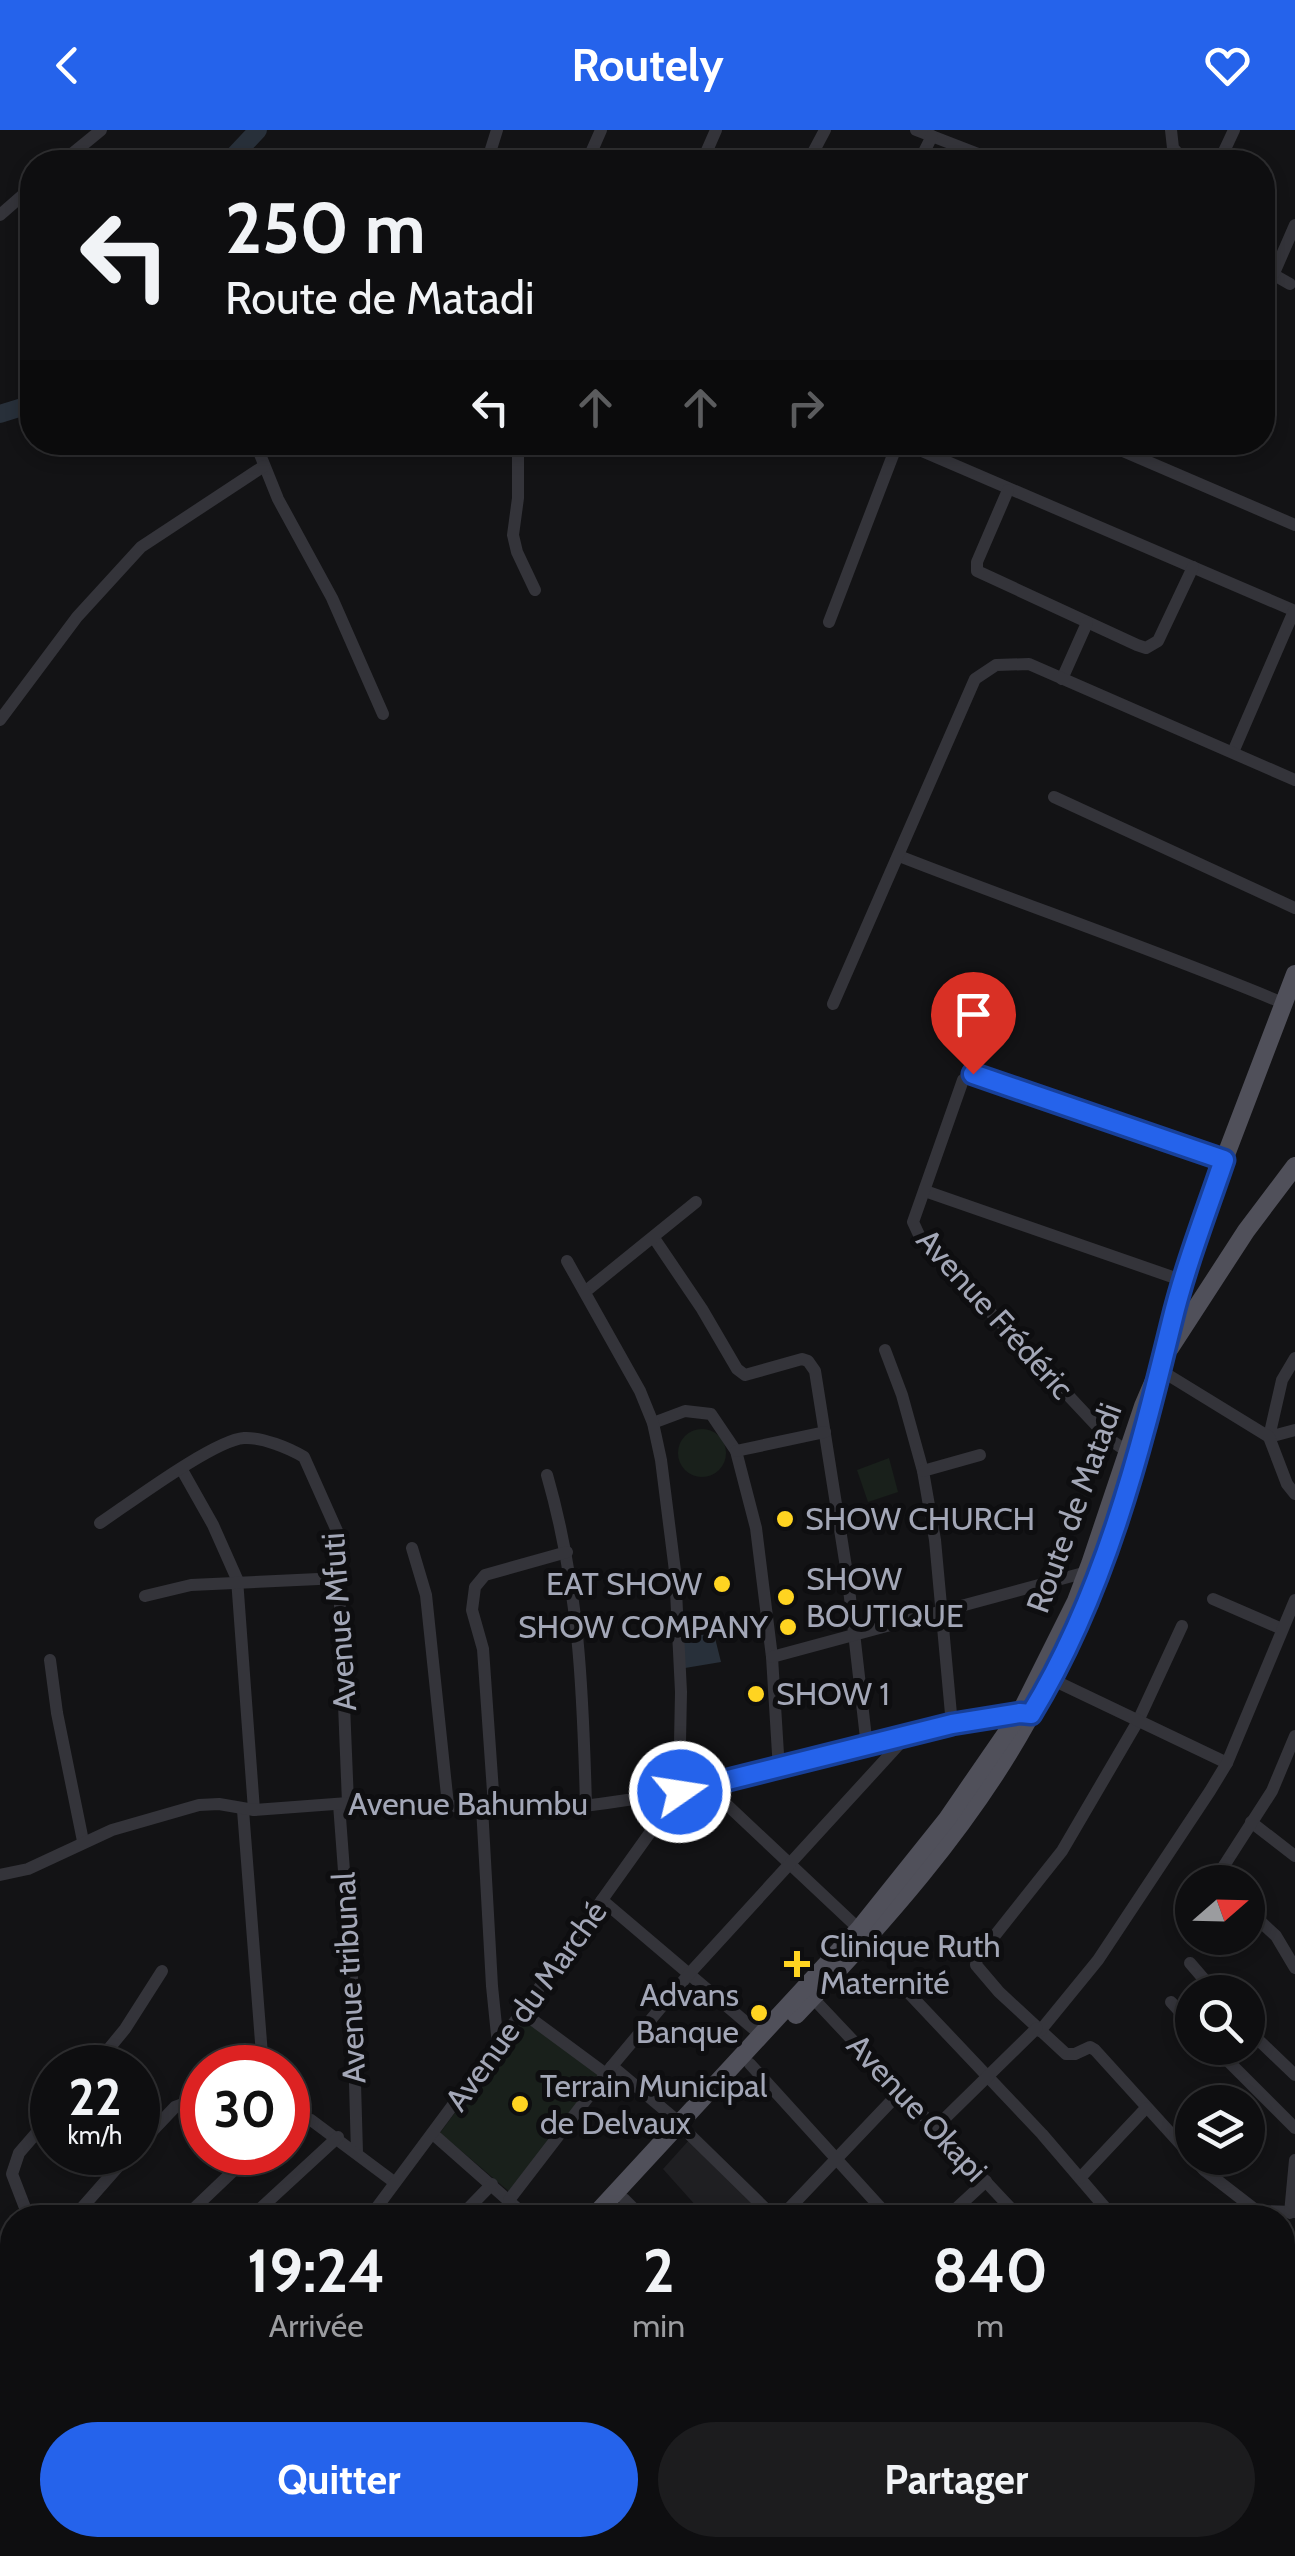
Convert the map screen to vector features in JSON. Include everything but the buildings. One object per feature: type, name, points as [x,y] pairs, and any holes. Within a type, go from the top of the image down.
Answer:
[{"type":"main road","name":"Route de Matadi","points":[[606,2205],[637,2177],[762,2036],[874,1930],[1052,1679],[1156,1391],[1187,1272],[1224,1160],[1295,974]]},
{"type":"main road","points":[[1160,1368],[1215,1278],[1295,1166]]},
{"type":"main road","points":[[1187,1272],[1215,1278]]},
{"type":"main road","name":"Route de Matadi","points":[[1025,1714],[1087,1572],[1101,1552],[1128,1452],[1160,1368]]},
{"type":"main road","name":"Route de Matadi","points":[[683,2127],[750,2064],[858,1929],[936,1843]]},
{"type":"main road","name":"Route de Matadi","points":[[618,2205],[637,2177]]},
{"type":"street","points":[[77,150],[101,130]]},
{"type":"street","points":[[916,130],[968,150]]},
{"type":"street","points":[[925,150],[932,136]]},
{"type":"street","points":[[0,214],[20,197]]},
{"type":"street","points":[[1275,258],[1295,225]]},
{"type":"street","points":[[1275,274],[1290,284]]},
{"type":"street","points":[[260,455],[332,598],[383,714]]},
{"type":"street","points":[[518,455],[514,535],[517,552],[535,590]]},
{"type":"street","points":[[829,622],[894,455]]},
{"type":"street","points":[[929,455],[1295,611],[1233,752]]},
{"type":"street","points":[[1132,455],[1295,526]]},
{"type":"street","points":[[0,720],[77,617],[142,547],[264,466]]},
{"type":"street","points":[[1008,490],[977,562],[977,571],[1137,645],[1152,646],[1158,642],[1193,568]]},
{"type":"street","points":[[1062,678],[1087,622]]},
{"type":"street","points":[[833,1004],[975,679],[996,665],[1028,664],[1295,780]]},
{"type":"street","points":[[1054,796],[1295,908]]},
{"type":"street","points":[[898,856],[1147,947],[1283,1003]]},
{"type":"street","name":"Avenue Frédéric","points":[[1128,1452],[1109,1439],[914,1229],[913,1222],[963,1080],[973,1074],[1224,1160]]},
{"type":"street","points":[[925,1191],[1187,1272]]},
{"type":"street","points":[[586,1291],[696,1202]]},
{"type":"street","points":[[654,1238],[737,1369],[745,1375],[802,1359],[812,1365],[856,1636],[867,1747]]},
{"type":"street","points":[[568,1261],[640,1391],[661,1460],[674,1571],[681,1692],[680,1792]]},
{"type":"street","points":[[885,1350],[923,1472],[934,1540],[952,1724]]},
{"type":"street","points":[[1295,1358],[1282,1380],[1269,1437],[1287,1484],[1295,1494]]},
{"type":"street","points":[[1160,1368],[1269,1437],[1295,1430]]},
{"type":"street","points":[[653,1424],[685,1411],[710,1414],[736,1451],[756,1528],[772,1657],[780,1770]]},
{"type":"street","points":[[736,1451],[825,1432]]},
{"type":"street","name":"Avenue Mfuti","points":[[182,1470],[209,1450],[248,1437],[296,1452],[311,1468],[337,1531],[344,1803]]},
{"type":"street","points":[[923,1472],[980,1455]]},
{"type":"street","points":[[100,1522],[182,1470],[214,1526],[238,1585],[262,2045]]},
{"type":"street","points":[[547,1475],[567,1552],[583,1676],[586,1806]]},
{"type":"street","points":[[412,1548],[426,1595],[448,1805]]},
{"type":"street","points":[[498,2044],[492,1986],[483,1649],[472,1610],[475,1587],[484,1575],[567,1552]]},
{"type":"street","points":[[772,1657],[1087,1572]]},
{"type":"street","points":[[145,1596],[191,1585],[340,1578]]},
{"type":"street","points":[[1213,1599],[1282,1629]]},
{"type":"street","points":[[936,2127],[1038,2029],[1098,1960],[1143,1897],[1227,1763],[1295,1600]]},
{"type":"street","points":[[1182,1626],[1138,1721],[1062,1851],[976,1958],[976,1965],[1038,2029],[1070,2055],[1095,2050],[1204,2170],[1249,2205]]},
{"type":"street","points":[[50,1660],[84,1841]]},
{"type":"street","points":[[1052,1679],[1227,1763]]},
{"type":"street","name":"Avenue Bahumbu","points":[[0,1875],[28,1868],[84,1841],[198,1805],[220,1804],[249,1810],[344,1803],[558,1809],[586,1806],[680,1792],[952,1724],[1025,1714]]},
{"type":"street","points":[[1224,1865],[1272,1791],[1295,1736]]},
{"type":"street","points":[[509,2200],[689,1974],[906,1737]]},
{"type":"street","points":[[707,1786],[858,1929]]},
{"type":"street","name":"Avenue du Marché","points":[[378,2205],[680,1792]]},
{"type":"street","name":"Avenue tribunal","points":[[344,1803],[358,2152]]},
{"type":"street","points":[[1251,1822],[1295,1856]]},
{"type":"street","points":[[602,1900],[762,2036]]},
{"type":"street","points":[[1265,1926],[1276,1936],[1295,1968]]},
{"type":"street","points":[[1190,1963],[1201,1975]]},
{"type":"street","points":[[112,2045],[162,1971]]},
{"type":"street","points":[[902,1986],[1080,2178],[1100,2205]]},
{"type":"street","name":"Avenue Okapi","points":[[809,1993],[1008,2205]]},
{"type":"street","points":[[1170,2002],[1175,2007]]},
{"type":"street","points":[[522,2012],[609,2070],[683,2127],[764,2205]]},
{"type":"street","points":[[1265,2046],[1295,2075]]},
{"type":"street","points":[[750,2064],[878,2205]]},
{"type":"street","points":[[1232,2065],[1295,2128]]},
{"type":"street","points":[[790,2205],[900,2092]]},
{"type":"street","points":[[160,2123],[180,2106]]},
{"type":"street","points":[[1080,2178],[1146,2108]]},
{"type":"street","points":[[310,2120],[394,2182]]},
{"type":"street","points":[[433,2134],[514,2205]]},
{"type":"street","points":[[264,2205],[338,2138]]},
{"type":"street","points":[[24,2205],[12,2174],[19,2153],[30,2140]]},
{"type":"street","points":[[1293,2205],[1295,2160]]},
{"type":"street","points":[[84,2205],[111,2175]]},
{"type":"street","points":[[198,2205],[229,2175]]},
{"type":"street","points":[[960,2205],[986,2181]]},
{"type":"street","points":[[472,2205],[492,2184]]},
{"type":"street","points":[[624,2199],[630,2205]]},
{"type":"shaded area","points":[[702,1429],[719,1436],[726,1453],[719,1470],[702,1477],[685,1470],[678,1453],[685,1436]]},
{"type":"shaded area","points":[[889,1458],[898,1492],[868,1502],[857,1470]]},
{"type":"shaded area","points":[[712,1626],[721,1662],[685,1668],[682,1628]]},
{"type":"shaded area","name":"Terrain Municipal de Delvaux","points":[[524,2019],[600,2075],[511,2193],[440,2133]]},
{"type":"shaded area","points":[[690,2139],[755,2205],[695,2205],[663,2169]]},
{"type":"waterway","points":[[239,150],[258,130]]},
{"type":"waterway","points":[[0,414],[20,408]]},
{"type":"place","name":"SHOW CHURCH","points":[[785,1519]]},
{"type":"place","name":"EAT SHOW","points":[[722,1584]]},
{"type":"place","name":"SHOW BOUTIQUE","points":[[786,1597]]},
{"type":"place","name":"SHOW COMPANY","points":[[788,1627]]},
{"type":"place","name":"SHOW 1","points":[[756,1694]]},
{"type":"place","name":"Clinique Ruth Maternité","points":[[797,1964]]},
{"type":"place","name":"Advans Banque","points":[[759,2013]]},
{"type":"place","name":"Terrain Municipal de Delvaux","points":[[520,2104]]},
{"type":"route","points":[[680,1792],[952,1724],[1031,1714],[1080,1619],[1118,1520],[1156,1391],[1172,1318],[1224,1160],[973,1074]]}]
